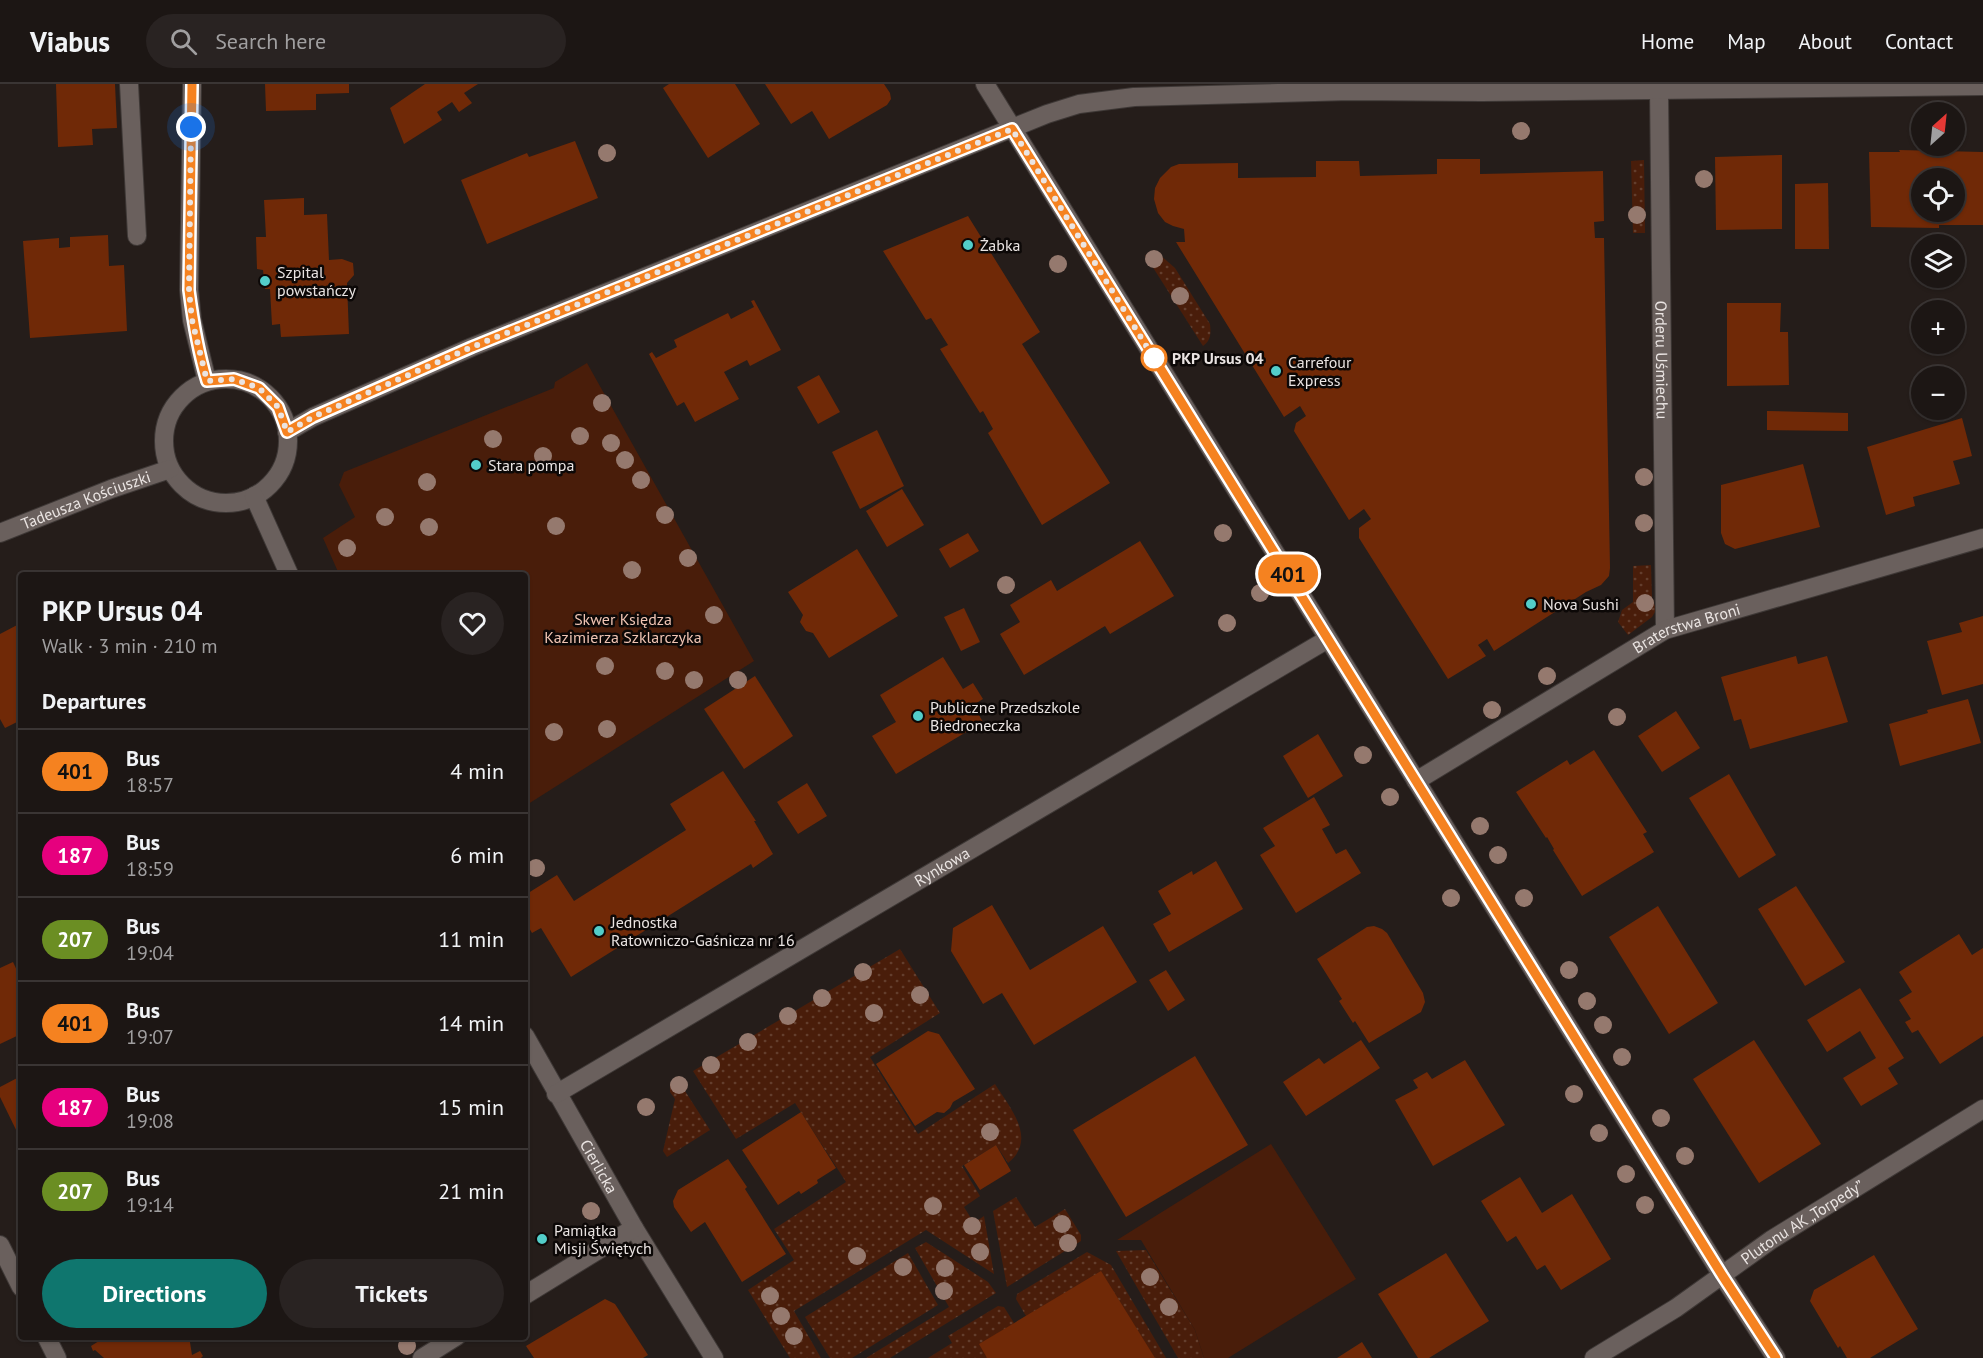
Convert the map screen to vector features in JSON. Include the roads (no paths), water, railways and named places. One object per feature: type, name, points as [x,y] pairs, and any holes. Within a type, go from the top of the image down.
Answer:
[{"type":"street","points":[[129,84],[137,236]]},
{"type":"street","points":[[192,84],[189,290],[192,320],[207,381]]},
{"type":"street","points":[[985,84],[1722,1275],[1776,1358]]},
{"type":"street","points":[[287,432],[313,417],[472,347],[1047,114],[1079,104],[1134,97],[1349,88],[1659,90],[1983,86]]},
{"type":"street","name":"Orderu Uśmiechu","points":[[1659,90],[1665,630]]},
{"type":"street","points":[[234,379],[259,388],[278,407],[287,432],[287,452],[281,470],[270,485],[254,496],[230,503],[206,500],[184,488],[170,469],[164,448],[165,426],[173,407],[188,391],[207,381],[234,379]]},
{"type":"street","name":"Tadeusza Kościuszki","points":[[0,533],[111,489],[170,469]]},
{"type":"street","points":[[254,496],[288,572]]},
{"type":"street","name":"Braterstwa Broni","points":[[1416,781],[1665,630],[1983,538]]},
{"type":"street","name":"Rynkowa","points":[[556,1094],[1328,639]]},
{"type":"street","name":"Cierlicka","points":[[528,1042],[634,1228],[714,1358]]},
{"type":"street","name":"Plutonu AK „Torpedy”","points":[[1594,1358],[1676,1308],[1771,1240],[1983,1109]]},
{"type":"street","points":[[528,1293],[634,1228]]},
{"type":"street","points":[[0,1245],[18,1281]]},
{"type":"street","points":[[48,1340],[57,1358]]},
{"type":"street","points":[[422,1358],[451,1340]]},
{"type":"place","name":"Żabka","points":[[968,245]]},
{"type":"place","name":"Szpital powstańczy","points":[[265,281]]},
{"type":"place","name":"PKP Ursus 04","points":[[1154,358]]},
{"type":"place","name":"Carrefour Express","points":[[1276,371]]},
{"type":"place","name":"Stara pompa","points":[[476,465]]},
{"type":"place","name":"Nova Sushi","points":[[1531,604]]},
{"type":"place","name":"Publiczne Przedszkole Biedroneczka","points":[[918,716]]},
{"type":"place","name":"Jednostka Ratowniczo-Gaśnicza nr 16","points":[[599,931]]},
{"type":"place","name":"Pamiątka Misji Świętych","points":[[542,1239]]},
{"type":"park label","name":"Skwer Księdza Kazimierza Szklarczyka","points":[[623,628]]}]
